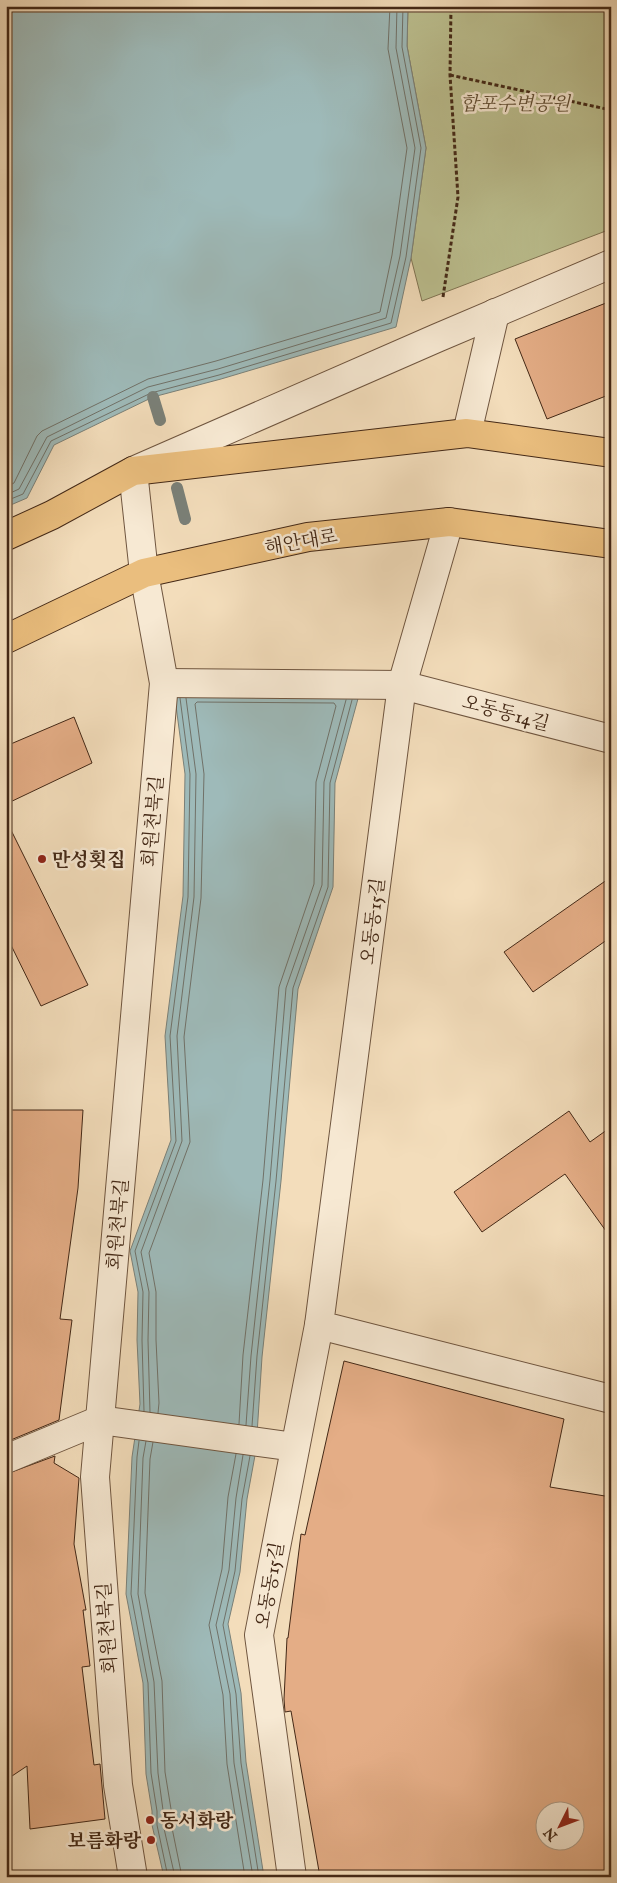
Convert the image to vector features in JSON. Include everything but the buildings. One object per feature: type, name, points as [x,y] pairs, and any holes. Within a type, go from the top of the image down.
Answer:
[{"type":"main road","points":[[6,536],[52,516],[133,471],[467,433],[611,453]]},
{"type":"main road","name":"해안대로","points":[[6,639],[144,573],[308,537],[449,522],[611,544]]},
{"type":"street","points":[[133,471],[611,264]]},
{"type":"street","points":[[467,433],[495,313]]},
{"type":"street","name":"회원천북길","points":[[133,471],[144,573],[164,683],[95,1477],[118,1785],[133,1877]]},
{"type":"street","name":"오동동15길","points":[[292,1877],[259,1634],[319,1325],[402,684],[449,522]]},
{"type":"street","name":"오동동14길","points":[[164,683],[402,684],[611,740]]},
{"type":"street","points":[[319,1325],[611,1399]]},
{"type":"street","points":[[6,1459],[100,1420],[295,1446]]},
{"type":"path","points":[[437,338],[458,197],[450,75],[451,6]]},
{"type":"path","points":[[450,75],[611,110]]},
{"type":"green space","name":"합포수변공원","points":[[408,6],[611,6],[611,229],[422,301],[411,258],[426,148],[407,46]]},
{"type":"water","points":[[6,6],[408,6],[407,46],[426,148],[411,258],[396,327],[221,379],[153,397],[54,445],[27,498],[6,507]]},
{"type":"water","points":[[173,683],[362,684],[335,783],[333,887],[298,989],[281,1181],[262,1357],[256,1450],[247,1499],[240,1572],[228,1624],[241,1693],[246,1762],[264,1877],[164,1877],[152,1825],[152,1811],[146,1774],[143,1683],[126,1594],[132,1457],[140,1404],[137,1340],[138,1292],[130,1251],[171,1140],[165,1036],[183,896],[185,774]]},
{"type":"waterway","points":[[153,397],[160,420]]},
{"type":"waterway","points":[[177,488],[185,519]]},
{"type":"place","name":"만성횟집","points":[[42,859]]},
{"type":"place","name":"동서화랑","points":[[150,1820]]},
{"type":"place","name":"보름화랑","points":[[151,1840]]}]
